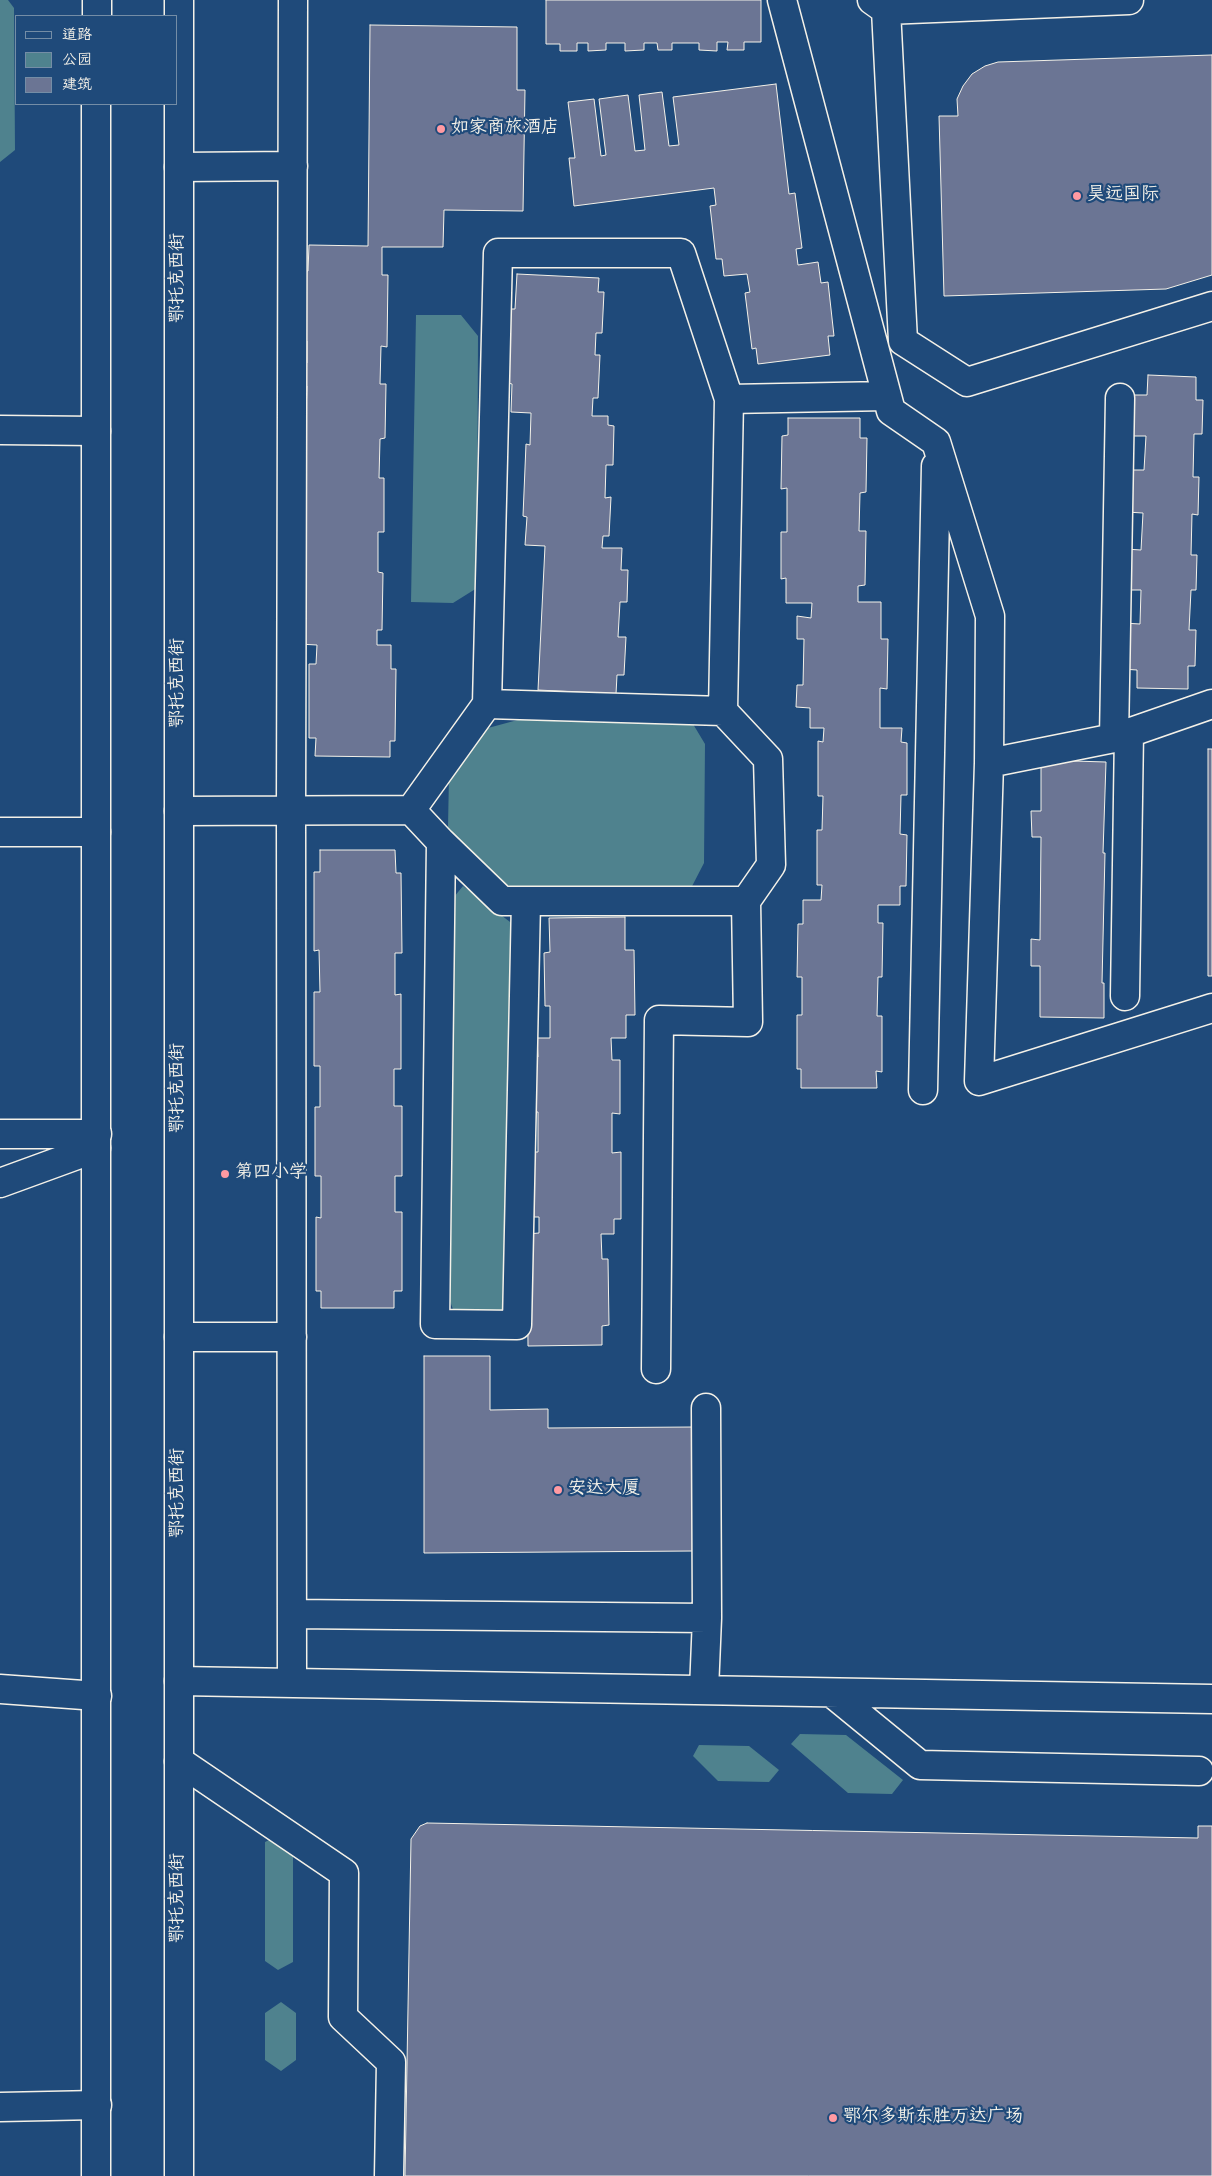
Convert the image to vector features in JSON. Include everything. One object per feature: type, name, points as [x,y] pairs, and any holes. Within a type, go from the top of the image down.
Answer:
[{"type":"main road","points":[[96,0],[96,15]]},
{"type":"main road","name":"鄂托克西街","points":[[179,0],[179,2176]]},
{"type":"main road","points":[[292,1683],[291,810],[293,0]]},
{"type":"main road","points":[[782,0],[891,411],[936,442],[990,616],[979,1081],[1212,1008]]},
{"type":"main road","points":[[1129,0],[879,5],[903,341],[967,382],[1212,306]]},
{"type":"main road","points":[[96,105],[96,2176]]},
{"type":"main road","points":[[179,167],[293,166]]},
{"type":"main road","points":[[411,810],[487,704],[498,253],[681,253],[730,399],[723,711],[768,760],[770,864],[746,901],[748,1022],[659,1020],[656,1369]]},
{"type":"main road","points":[[730,399],[887,396]]},
{"type":"main road","points":[[1120,398],[1125,996]]},
{"type":"main road","points":[[0,430],[96,431]]},
{"type":"main road","points":[[923,1090],[936,442]]},
{"type":"main road","points":[[487,704],[723,711]]},
{"type":"main road","points":[[988,763],[1122,735],[1212,704]]},
{"type":"main road","points":[[179,811],[411,810],[502,901],[746,901]]},
{"type":"main road","points":[[0,832],[96,832]]},
{"type":"main road","points":[[441,842],[435,1324],[517,1325],[526,901]]},
{"type":"main road","points":[[0,1134],[97,1141]]},
{"type":"main road","points":[[0,1183],[97,1141]]},
{"type":"main road","points":[[179,1337],[292,1337]]},
{"type":"main road","points":[[704,1690],[707,1618],[706,1408]]},
{"type":"main road","points":[[292,1614],[707,1618]]},
{"type":"main road","points":[[179,1681],[1212,1700]]},
{"type":"main road","points":[[0,1689],[96,1696]]},
{"type":"main road","points":[[832,1693],[920,1765],[1199,1771]]},
{"type":"main road","points":[[179,1762],[344,1873],[343,2017],[391,2062],[389,2176]]},
{"type":"main road","points":[[0,2107],[96,2105]]},
{"type":"green space","points":[[0,0],[8,0],[14,8],[15,150],[0,162]]},
{"type":"green space","points":[[416,315],[461,315],[478,336],[477,588],[453,603],[411,602]]},
{"type":"green space","points":[[536,715],[690,719],[705,744],[704,863],[688,894],[531,895],[481,874],[448,827],[449,775],[488,728]]},
{"type":"green space","points":[[463,886],[514,925],[507,1304],[500,1315],[455,1315],[450,1301],[454,897]]},
{"type":"green space","points":[[800,1734],[846,1735],[903,1780],[892,1794],[848,1793],[791,1744]]},
{"type":"green space","points":[[699,1745],[749,1746],[779,1770],[769,1782],[718,1781],[693,1756]]},
{"type":"green space","points":[[279,1835],[293,1842],[293,1962],[278,1970],[265,1961],[265,1842]]},
{"type":"green space","points":[[281,2002],[296,2013],[296,2060],[281,2071],[265,2060],[265,2013]]},
{"type":"building","points":[[546,0],[761,0],[761,42],[744,42],[744,50],[727,50],[728,42],[717,42],[717,51],[699,50],[699,43],[672,43],[672,50],[658,50],[657,43],[644,43],[644,50],[625,51],[625,43],[606,43],[606,50],[588,51],[588,43],[577,43],[577,51],[560,51],[560,44],[546,44]]},
{"type":"building","points":[[370,25],[517,27],[517,90],[525,90],[523,211],[444,210],[443,247],[382,247],[382,275],[388,275],[387,347],[381,346],[380,384],[386,384],[385,438],[380,439],[379,478],[384,478],[384,532],[378,532],[378,572],[383,573],[382,630],[377,630],[377,645],[391,645],[391,669],[396,669],[395,741],[390,741],[390,757],[315,756],[316,738],[309,738],[309,664],[316,664],[317,645],[298,644],[307,386],[299,386],[300,363],[307,363],[307,341],[301,341],[302,271],[308,271],[309,245],[368,246]]},
{"type":"building","name":"昊远国际","points":[[1212,55],[1212,275],[1166,289],[944,296],[939,116],[958,116],[957,99],[963,86],[972,74],[985,66],[998,62]]},
{"type":"building","points":[[776,84],[789,194],[795,193],[802,248],[796,249],[798,265],[818,262],[821,283],[828,282],[834,336],[828,336],[830,355],[758,364],[756,348],[752,349],[745,293],[750,292],[747,274],[724,276],[722,259],[716,259],[710,206],[716,205],[714,188],[574,206],[569,158],[575,158],[568,102],[594,99],[601,156],[606,155],[599,99],[628,95],[635,151],[645,150],[639,95],[662,92],[669,146],[679,145],[673,97]]},
{"type":"building","points":[[517,274],[599,278],[598,292],[604,292],[602,333],[596,333],[595,355],[600,355],[598,398],[593,398],[592,416],[608,416],[608,425],[614,426],[613,465],[606,465],[605,498],[611,497],[609,536],[603,536],[602,548],[622,548],[621,570],[628,570],[627,602],[620,602],[618,637],[626,637],[624,675],[617,675],[616,694],[538,690],[545,546],[525,545],[527,517],[523,516],[526,444],[530,445],[531,413],[511,412],[512,384],[508,383],[511,309],[515,309]]},
{"type":"building","points":[[1148,375],[1196,377],[1196,400],[1203,400],[1202,434],[1194,434],[1193,477],[1199,477],[1198,515],[1192,514],[1191,555],[1197,555],[1196,590],[1191,590],[1189,630],[1196,630],[1195,666],[1188,666],[1188,689],[1137,688],[1137,670],[1122,669],[1123,623],[1140,624],[1141,590],[1124,590],[1125,549],[1141,550],[1143,513],[1126,512],[1127,470],[1144,470],[1146,436],[1127,436],[1129,395],[1147,395]]},
{"type":"building","points":[[788,418],[860,418],[860,438],[867,438],[866,492],[860,493],[859,531],[866,531],[865,585],[858,586],[858,602],[881,602],[881,639],[888,639],[887,689],[880,688],[880,728],[902,728],[901,742],[907,743],[907,795],[901,795],[900,834],[907,835],[906,886],[900,886],[900,905],[878,905],[878,923],[883,923],[882,977],[878,977],[877,1016],[882,1016],[882,1072],[876,1071],[877,1088],[801,1088],[801,1069],[797,1069],[797,1015],[802,1015],[802,977],[797,977],[798,924],[803,924],[803,900],[821,900],[822,885],[817,885],[817,830],[822,830],[823,796],[818,796],[818,741],[823,742],[824,728],[810,728],[810,708],[796,707],[797,685],[803,685],[804,639],[797,639],[797,616],[811,618],[812,603],[786,603],[786,578],[781,579],[781,532],[787,532],[787,488],[781,489],[782,436],[788,435]]},
{"type":"building","points":[[1208,749],[1212,749],[1212,976],[1208,976]]},
{"type":"building","points":[[1041,760],[1106,762],[1103,853],[1105,853],[1102,983],[1104,983],[1104,1018],[1040,1017],[1040,966],[1031,966],[1031,939],[1040,940],[1041,837],[1032,837],[1031,811],[1041,811]]},
{"type":"building","points":[[320,850],[395,850],[396,873],[401,873],[402,953],[395,953],[395,995],[401,994],[401,1069],[394,1069],[394,1106],[402,1106],[402,1176],[395,1176],[395,1212],[402,1212],[402,1291],[394,1291],[394,1308],[321,1308],[321,1291],[316,1291],[316,1217],[321,1218],[321,1176],[315,1176],[315,1107],[320,1107],[320,1066],[314,1066],[314,992],[320,992],[319,950],[314,951],[314,872],[320,872]]},
{"type":"building","points":[[625,917],[625,950],[634,950],[635,1015],[626,1015],[626,1038],[611,1038],[612,1060],[620,1060],[620,1114],[612,1113],[612,1153],[621,1152],[621,1219],[614,1219],[614,1234],[601,1234],[602,1259],[608,1259],[609,1325],[602,1326],[602,1345],[528,1346],[527,1234],[539,1233],[539,1217],[534,1217],[534,1152],[538,1152],[538,1112],[533,1112],[533,1057],[538,1057],[537,1038],[550,1038],[550,1006],[545,1006],[544,953],[550,952],[549,918]]},
{"type":"building","name":"安达大厦","points":[[424,1356],[490,1356],[490,1410],[548,1409],[548,1428],[693,1427],[693,1551],[424,1553]]},
{"type":"building","points":[[427,1823],[1198,1838],[1198,1826],[1212,1826],[1212,2176],[405,2176],[411,1839],[420,1826]]},
{"type":"place","name":"如家商旅酒店","points":[[441,129]]},
{"type":"place","name":"昊远国际","points":[[1077,196]]},
{"type":"place","name":"第四小学","points":[[225,1174]]},
{"type":"place","name":"安达大厦","points":[[558,1490]]},
{"type":"place","name":"鄂尔多斯东胜万达广场","points":[[833,2118]]}]
